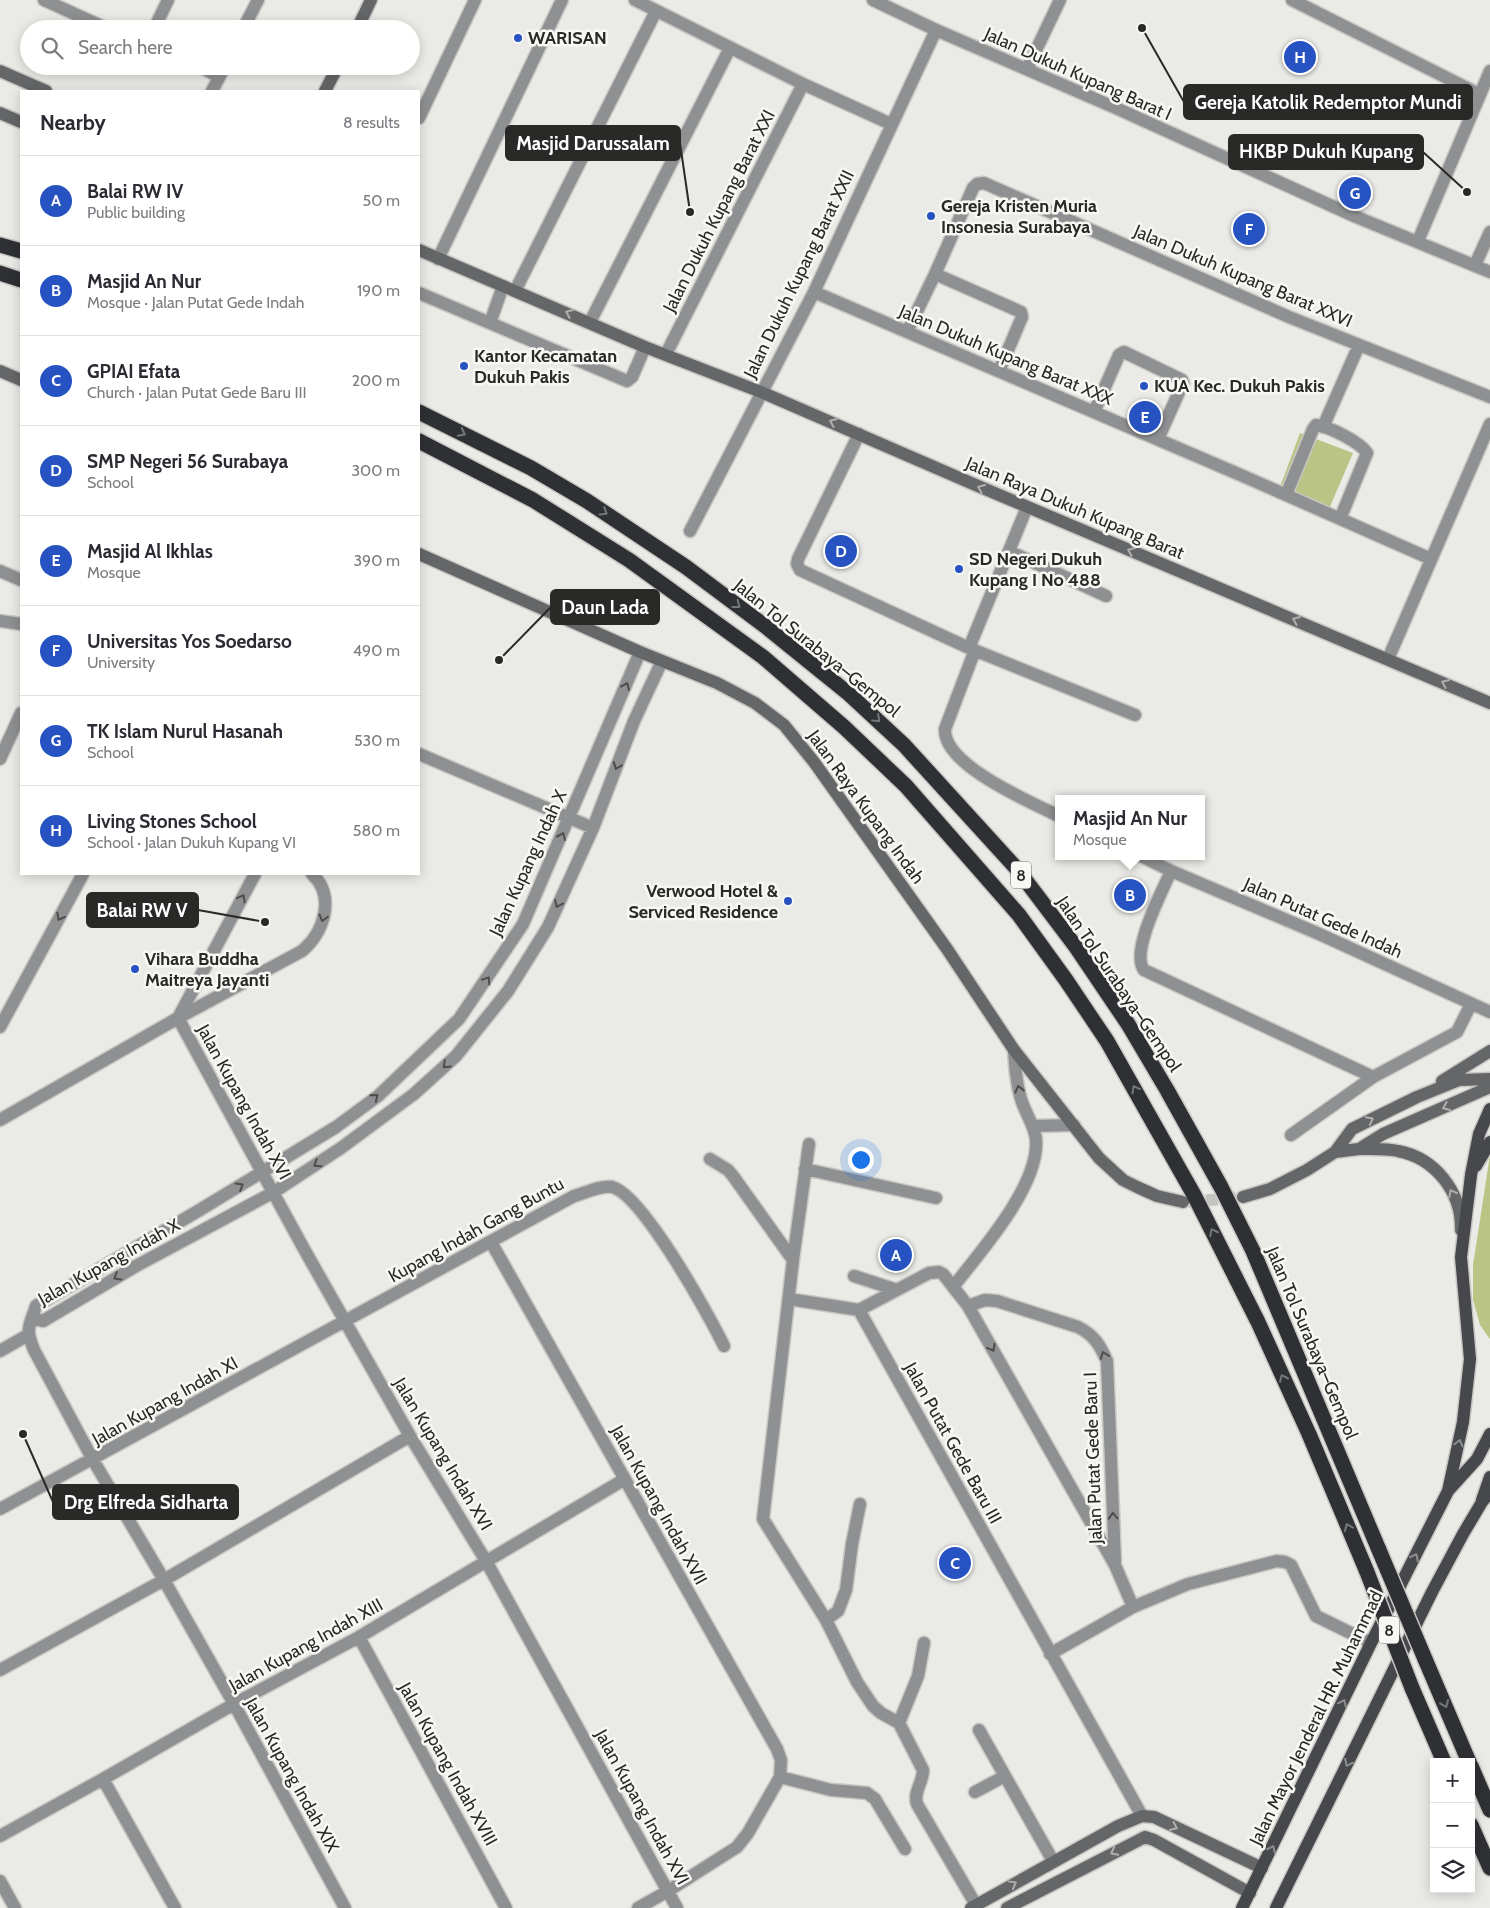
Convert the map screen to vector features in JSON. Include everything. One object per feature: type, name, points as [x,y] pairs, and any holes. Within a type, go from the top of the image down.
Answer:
[{"type":"highway","points":[[0,244],[20,251]]},
{"type":"highway","points":[[0,273],[20,280]]},
{"type":"highway","name":"Jalan Tol Surabaya–Gempol","points":[[420,412],[531,468],[594,506],[686,567],[765,626],[849,694],[904,745],[1017,869],[1076,947],[1128,1024],[1168,1090],[1221,1187],[1253,1251],[1467,1758]]},
{"type":"highway","name":"8","points":[[420,441],[533,500],[629,560],[764,657],[844,727],[906,786],[1019,915],[1107,1041],[1194,1195],[1258,1322],[1309,1434],[1442,1758]]},
{"type":"highway","points":[[1475,1775],[1490,1810]]},
{"type":"highway","points":[[1475,1834],[1490,1868]]},
{"type":"main road","points":[[1448,1490],[1463,1422],[1470,1359],[1461,1257],[1471,1175],[1479,1134],[1490,1109]]},
{"type":"main road","points":[[1471,1175],[1490,1142]]},
{"type":"main road","points":[[1448,1490],[1477,1459],[1490,1434]]},
{"type":"main road","points":[[1276,1908],[1432,1592],[1463,1534],[1486,1497],[1490,1477]]},
{"type":"main road","name":"Jalan Mayor Jenderal HR. Muhammad","points":[[1242,1908],[1448,1490]]},
{"type":"street","points":[[44,0],[72,6],[94,20]]},
{"type":"street","points":[[158,20],[168,0]]},
{"type":"street","points":[[248,20],[258,0]]},
{"type":"street","points":[[361,20],[371,0]]},
{"type":"street","points":[[420,116],[475,0]]},
{"type":"street","points":[[438,259],[562,0]]},
{"type":"street","points":[[635,0],[804,84],[891,124]]},
{"type":"street","name":"Jalan Dukuh Kupang Barat I","points":[[873,0],[936,30],[1354,216],[1475,264],[1490,272]]},
{"type":"street","points":[[1027,69],[1060,0]]},
{"type":"street","points":[[1292,0],[1484,89]]},
{"type":"street","points":[[515,291],[656,11]]},
{"type":"street","name":"Jalan Dukuh Kupang Barat XXII","points":[[690,531],[814,292],[936,30]]},
{"type":"street","points":[[590,322],[730,48]]},
{"type":"street","points":[[0,71],[44,90]]},
{"type":"street","points":[[1418,241],[1490,71]]},
{"type":"street","points":[[213,90],[220,75]]},
{"type":"street","points":[[326,90],[333,75]]},
{"type":"street","name":"Jalan Dukuh Kupang Barat XXI","points":[[666,354],[804,84]]},
{"type":"street","points":[[0,113],[20,122]]},
{"type":"street","name":"Jalan Dukuh Kupang Barat XXVI","points":[[935,274],[974,188],[977,184],[984,184],[1311,325],[1490,397]]},
{"type":"street","points":[[1475,264],[1490,232]]},
{"type":"street","name":"Jalan Raya Dukuh Kupang Barat","points":[[420,250],[645,347],[761,392],[1490,703]]},
{"type":"street","points":[[907,332],[935,274],[1021,312],[1022,317],[1000,371]]},
{"type":"street","points":[[490,323],[503,286]]},
{"type":"street","name":"Jalan Dukuh Kupang Barat XXX","points":[[814,292],[1431,558]]},
{"type":"street","points":[[420,293],[626,380],[632,377],[645,347]]},
{"type":"street","points":[[1323,426],[1359,344]]},
{"type":"street","points":[[1094,412],[1120,355],[1124,352],[1183,382],[1158,439]]},
{"type":"street","points":[[0,372],[20,380]]},
{"type":"street","points":[[1388,659],[1490,424]]},
{"type":"street","points":[[1286,494],[1313,429],[1316,426],[1323,426],[1360,445],[1367,453],[1340,518]]},
{"type":"street","points":[[860,434],[798,559],[797,564],[800,570],[972,649],[1135,715]]},
{"type":"street","points":[[1027,507],[972,649],[945,728],[945,736],[949,746],[961,760],[1006,790],[1055,814]]},
{"type":"street","points":[[1009,551],[1106,596]]},
{"type":"street","name":"Jalan Raya Kupang Indah","points":[[420,554],[640,652],[717,683],[755,704],[784,726],[814,762],[947,949],[1014,1050],[1100,1158],[1123,1180],[1157,1196],[1183,1202]]},
{"type":"street","points":[[0,571],[20,580]]},
{"type":"street","points":[[0,621],[20,624]]},
{"type":"street","name":"Jalan Kupang Indah X","points":[[640,652],[523,924],[481,989],[452,1027],[371,1101],[336,1127],[264,1172],[36,1306],[32,1318],[43,1321],[136,1266],[274,1192],[342,1148],[414,1094],[456,1056],[508,991],[548,926],[593,828],[634,721],[662,661]]},
{"type":"street","points":[[0,759],[4,738],[20,714]]},
{"type":"street","points":[[420,754],[593,828]]},
{"type":"street","name":"Jalan Putat Gede Indah","points":[[1149,860],[1317,932],[1490,1012]]},
{"type":"street","points":[[1171,871],[1144,934],[1139,957],[1140,965],[1144,970],[1373,1077]]},
{"type":"street","points":[[0,1027],[82,875]]},
{"type":"street","points":[[178,1018],[254,875]]},
{"type":"street","points":[[0,1120],[178,1018],[302,951],[311,944],[318,934],[325,913],[324,896],[313,875]]},
{"type":"street","points":[[1291,1135],[1373,1077],[1457,1032],[1471,1004]]},
{"type":"street","name":"Jalan Kupang Indah XVI","points":[[178,1018],[264,1172],[304,1249],[410,1436],[486,1561],[677,1908]]},
{"type":"street","points":[[452,1027],[466,1043]]},
{"type":"street","points":[[953,1287],[1004,1219],[1031,1171],[1035,1156],[1036,1139],[1033,1126],[1021,1100],[1014,1050]]},
{"type":"street","points":[[1417,1097],[1490,1051]]},
{"type":"street","points":[[1243,1197],[1270,1189],[1307,1170],[1335,1152],[1352,1129],[1417,1097],[1459,1080],[1490,1079]]},
{"type":"street","points":[[1359,1149],[1383,1134],[1490,1087]]},
{"type":"street","points":[[1033,1126],[1074,1125]]},
{"type":"street","points":[[808,1144],[763,1519],[826,1620],[849,1670],[866,1698],[881,1713],[899,1723],[922,1770],[922,1778],[916,1794],[917,1804],[974,1906],[1118,1826],[1142,1816],[1154,1817],[1262,1868]]},
{"type":"street","points":[[1335,1152],[1359,1149],[1390,1150],[1410,1154],[1430,1165],[1451,1189],[1459,1208],[1462,1222],[1461,1257]]},
{"type":"street","points":[[710,1159],[728,1170],[733,1176],[793,1260]]},
{"type":"street","points":[[804,1169],[936,1198]]},
{"type":"street","name":"Kupang Indah Gang Buntu","points":[[346,1321],[570,1198],[609,1187],[622,1193],[636,1205],[654,1227],[724,1346]]},
{"type":"street","points":[[190,1215],[199,1233]]},
{"type":"street","name":"Jalan Kupang Indah XVII","points":[[491,1242],[776,1749],[781,1760],[777,1782]]},
{"type":"street","points":[[126,1252],[136,1266]]},
{"type":"street","points":[[789,1299],[859,1310],[934,1272],[943,1274],[968,1306],[1115,1565],[1133,1607]]},
{"type":"street","points":[[854,1276],[897,1290]]},
{"type":"street","name":"Jalan Putat Gede Baru I","points":[[968,1306],[985,1300],[997,1301],[1078,1327],[1086,1331],[1100,1345],[1107,1361],[1115,1565]]},
{"type":"street","name":"Jalan Putat Gede Baru III","points":[[859,1310],[1142,1816]]},
{"type":"street","points":[[0,1351],[28,1335],[29,1323],[32,1318]]},
{"type":"street","name":"Jalan Kupang Indah XI","points":[[0,1509],[346,1321]]},
{"type":"street","name":"Jalan Kupang Indah XIX","points":[[28,1335],[34,1350],[93,1460],[234,1704],[345,1908]]},
{"type":"street","points":[[0,1670],[164,1580],[410,1436]]},
{"type":"street","name":"Jalan Kupang Indah XIII","points":[[0,1836],[234,1704],[359,1637],[625,1479]]},
{"type":"street","points":[[826,1620],[838,1611],[846,1590],[860,1504]]},
{"type":"street","points":[[1050,1654],[1133,1607],[1188,1584],[1281,1561],[1291,1565],[1316,1616],[1371,1643]]},
{"type":"street","name":"Jalan Kupang Indah XVIII","points":[[359,1637],[506,1908]]},
{"type":"street","points":[[899,1723],[918,1676],[924,1643]]},
{"type":"street","points":[[979,1730],[1053,1861]]},
{"type":"street","points":[[975,1792],[1005,1776]]},
{"type":"street","points":[[104,1779],[174,1908]]},
{"type":"street","points":[[638,1908],[737,1847],[748,1833],[777,1782],[867,1793],[875,1799],[905,1849]]},
{"type":"street","points":[[1007,1908],[1145,1837],[1154,1840],[1250,1893]]},
{"type":"street","points":[[0,1881],[15,1908]]},
{"type":"green space","points":[[1300,433],[1353,453],[1326,516],[1277,495]]},
{"type":"green space","points":[[1490,1155],[1490,1339],[1480,1325],[1473,1300],[1473,1265]]},
{"type":"tunnel","points":[[1188,1202],[1243,1197]]},
{"type":"place","name":"Gereja Katolik Redemptor Mundi","points":[[1142,28]]},
{"type":"place","name":"WARISAN","points":[[518,38]]},
{"type":"place","name":"Living Stones School","points":[[1300,57]]},
{"type":"place","name":"HKBP Dukuh Kupang","points":[[1467,192]]},
{"type":"place","name":"TK Islam Nurul Hasanah","points":[[1355,193]]},
{"type":"place","name":"Masjid Darussalam","points":[[690,212]]},
{"type":"place","name":"Gereja Kristen Muria Insonesia Surabaya","points":[[931,216]]},
{"type":"place","name":"Universitas Yos Soedarso","points":[[1249,229]]},
{"type":"place","name":"Kantor Kecamatan Dukuh Pakis","points":[[464,366]]},
{"type":"place","name":"KUA Kec. Dukuh Pakis","points":[[1144,386]]},
{"type":"place","name":"Masjid Al Ikhlas","points":[[1145,417]]},
{"type":"place","name":"SMP Negeri 56 Surabaya","points":[[841,551]]},
{"type":"place","name":"SD Negeri Dukuh Kupang I No 488","points":[[959,569]]},
{"type":"place","name":"Daun Lada","points":[[499,660]]},
{"type":"place","name":"Masjid An Nur","points":[[1130,895]]},
{"type":"place","name":"Verwood Hotel & Serviced Residence","points":[[788,901]]},
{"type":"place","name":"Balai RW V","points":[[265,922]]},
{"type":"place","name":"Vihara Buddha Maitreya Jayanti","points":[[135,969]]},
{"type":"place","name":"Balai RW IV","points":[[896,1255]]},
{"type":"place","name":"Drg Elfreda Sidharta","points":[[23,1434]]},
{"type":"place","name":"GPIAI Efata","points":[[955,1563]]}]
